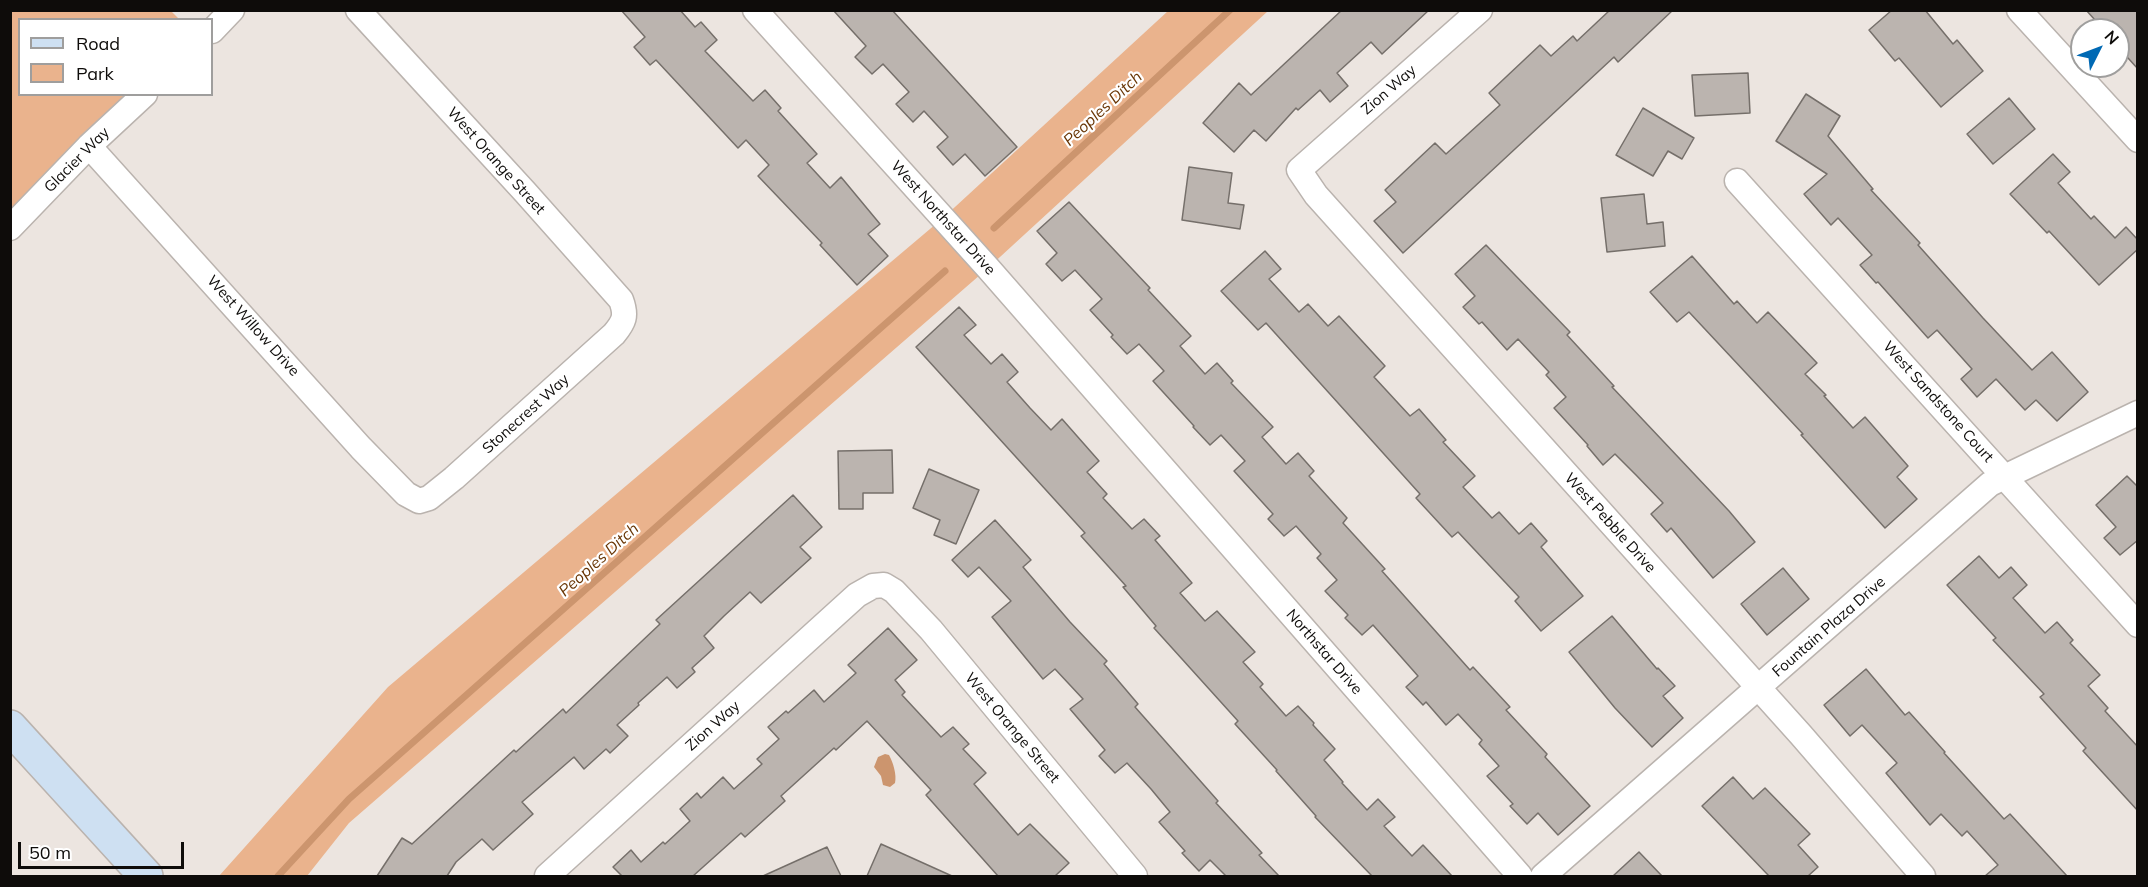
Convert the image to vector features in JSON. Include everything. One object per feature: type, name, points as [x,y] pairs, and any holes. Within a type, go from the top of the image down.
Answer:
[{"type":"main road","points":[[10,727],[146,876]]},
{"type":"street","points":[[213,30],[232,10]]},
{"type":"street","name":"West Orange Street","points":[[358,10],[621,300],[625,318]]},
{"type":"street","name":"West Northstar Drive","points":[[755,10],[1128,428]]},
{"type":"street","name":"Zion Way","points":[[1299,170],[1480,10]]},
{"type":"street","points":[[2019,10],[2138,140]]},
{"type":"street","name":"Glacier Way","points":[[10,228],[143,96]]},
{"type":"street","name":"West Willow Drive","points":[[90,146],[361,448],[406,494],[420,501]]},
{"type":"street","name":"West Pebble Drive","points":[[1299,170],[1316,195],[1759,689],[1923,876]]},
{"type":"street","name":"West Sandstone Court","points":[[1737,181],[2138,625]]},
{"type":"street","name":"Stonecrest Way","points":[[420,501],[429,498],[454,478],[614,334],[625,318]]},
{"type":"street","name":"Fountain Plaza Drive","points":[[1544,876],[1990,484],[2138,413]]},
{"type":"street","name":"Northstar Drive","points":[[1128,428],[1520,876]]},
{"type":"street","name":"West Orange Street","points":[[884,585],[894,591],[931,630],[1135,876]]},
{"type":"street","name":"Zion Way","points":[[547,876],[857,595],[873,586],[884,585]]},
{"type":"green space","points":[[11,11],[171,11],[178,18],[18,18],[18,96],[144,96],[11,228]]},
{"type":"green space","points":[[1168,11],[1268,11],[988,268],[349,823],[307,876],[219,876],[388,687],[943,218]]},
{"type":"shaded area","points":[[889,755],[895,772],[895,783],[890,787],[883,785],[881,776],[874,767],[878,757]]},
{"type":"building","points":[[621,10],[680,10],[695,27],[701,22],[717,40],[705,51],[753,101],[765,90],[781,108],[778,111],[817,154],[807,163],[830,188],[841,177],[880,224],[868,234],[888,256],[857,285],[820,245],[822,243],[758,176],[769,165],[746,140],[738,148],[656,60],[650,65],[634,47],[645,37]]},
{"type":"building","points":[[833,10],[892,10],[1017,147],[985,176],[965,154],[953,165],[937,147],[948,137],[924,111],[913,122],[896,104],[909,92],[883,64],[872,74],[855,57],[866,46]]},
{"type":"building","points":[[1342,10],[1429,10],[1382,54],[1371,42],[1337,73],[1348,86],[1330,102],[1320,90],[1298,110],[1296,108],[1266,141],[1254,130],[1234,152],[1203,123],[1239,83],[1251,95]]},
{"type":"building","points":[[1610,10],[1673,10],[1618,62],[1614,57],[1403,253],[1374,221],[1396,202],[1385,190],[1435,143],[1446,154],[1500,105],[1489,93],[1540,45],[1551,56],[1573,36],[1577,41]]},
{"type":"building","points":[[1892,10],[1925,10],[1953,44],[1957,40],[1983,71],[1941,107],[1899,58],[1895,61],[1869,30]]},
{"type":"building","points":[[2086,10],[2138,10],[2138,69],[2130,60],[2130,18],[2093,18]]},
{"type":"building","points":[[1748,73],[1750,113],[1695,116],[1692,75]]},
{"type":"building","points":[[1806,94],[1840,116],[1828,136],[1873,189],[1871,190],[1920,243],[1918,245],[2032,370],[2052,352],[2088,392],[2057,421],[2036,400],[2025,410],[1996,379],[1977,397],[1961,379],[1972,369],[1937,330],[1928,338],[1860,265],[1872,255],[1838,218],[1831,225],[1804,194],[1827,174],[1776,141]]},
{"type":"building","points":[[2009,98],[2035,129],[1993,164],[1967,134]]},
{"type":"building","points":[[1643,108],[1694,138],[1682,159],[1668,151],[1653,176],[1616,155]]},
{"type":"building","points":[[2053,154],[2070,172],[2058,183],[2091,219],[2094,216],[2115,238],[2126,227],[2138,240],[2138,249],[2099,285],[2049,231],[2047,233],[2010,194]]},
{"type":"building","points":[[1189,167],[1232,173],[1228,203],[1244,205],[1240,229],[1182,220]]},
{"type":"building","points":[[1644,194],[1647,224],[1663,222],[1665,246],[1607,252],[1601,198]]},
{"type":"building","points":[[1069,202],[1150,288],[1148,290],[1191,336],[1180,346],[1205,374],[1217,363],[1233,381],[1231,383],[1273,427],[1262,437],[1286,464],[1298,453],[1314,471],[1309,476],[1347,518],[1343,523],[1385,569],[1382,571],[1470,670],[1473,667],[1510,707],[1506,710],[1547,754],[1545,757],[1590,806],[1558,835],[1538,813],[1527,824],[1510,806],[1513,804],[1487,776],[1499,766],[1479,744],[1482,740],[1458,714],[1446,725],[1426,702],[1423,705],[1406,687],[1418,676],[1373,625],[1362,635],[1345,618],[1348,615],[1325,591],[1337,580],[1317,558],[1321,554],[1296,526],[1284,536],[1268,519],[1273,514],[1234,471],[1245,461],[1221,435],[1210,445],[1193,427],[1153,381],[1164,371],[1139,344],[1127,354],[1111,337],[1113,335],[1090,310],[1102,299],[1075,270],[1062,281],[1046,264],[1057,253],[1037,231]]},
{"type":"building","points":[[1486,245],[1570,332],[1567,335],[1614,386],[1612,387],[1729,511],[1755,542],[1713,578],[1671,528],[1667,532],[1651,514],[1663,503],[1615,454],[1603,465],[1554,408],[1566,397],[1546,375],[1549,372],[1518,339],[1507,350],[1482,322],[1479,324],[1463,307],[1475,296],[1455,274]]},
{"type":"building","points":[[1265,251],[1281,269],[1269,279],[1299,312],[1308,304],[1328,326],[1339,316],[1385,366],[1374,377],[1410,416],[1419,409],[1446,440],[1443,442],[1475,476],[1463,487],[1492,518],[1499,512],[1519,534],[1531,523],[1547,541],[1541,547],[1583,596],[1541,631],[1515,601],[1519,597],[1458,532],[1452,537],[1416,498],[1420,494],[1266,323],[1258,330],[1221,291]]},
{"type":"building","points":[[1692,256],[1734,304],[1737,301],[1757,323],[1768,312],[1817,363],[1805,374],[1853,428],[1865,417],[1908,466],[1897,477],[1917,499],[1885,528],[1801,435],[1803,434],[1689,312],[1677,322],[1650,292]]},
{"type":"building","points":[[959,307],[976,325],[964,335],[991,364],[1002,354],[1018,372],[1007,382],[1030,408],[1051,430],[1062,419],[1099,461],[1087,472],[1107,494],[1103,498],[1132,529],[1144,519],[1160,536],[1155,540],[1192,583],[1180,593],[1205,621],[1217,611],[1255,652],[1243,662],[1263,684],[1260,687],[1286,716],[1298,706],[1335,749],[1324,760],[1342,783],[1367,810],[1378,799],[1395,817],[1384,826],[1412,856],[1423,845],[1452,876],[1372,876],[1315,817],[1277,770],[1235,724],[1238,721],[1154,628],[1156,626],[1123,587],[1126,586],[1081,536],[1085,533],[916,347]]},
{"type":"building","points":[[892,450],[893,493],[863,493],[863,509],[839,509],[838,451]]},
{"type":"building","points":[[929,469],[979,490],[956,544],[934,535],[940,520],[913,508]]},
{"type":"building","points":[[2127,476],[2138,487],[2138,540],[2120,555],[2104,538],[2116,527],[2096,505]]},
{"type":"building","points":[[793,495],[822,527],[800,547],[811,558],[761,603],[750,592],[724,616],[704,636],[714,648],[692,668],[695,672],[677,688],[667,677],[638,703],[639,705],[617,725],[628,736],[610,753],[606,749],[584,769],[574,757],[522,802],[533,814],[493,850],[482,839],[456,862],[447,876],[377,876],[402,838],[412,844],[514,750],[516,752],[563,709],[566,713],[660,624],[656,620]]},
{"type":"building","points":[[995,520],[1031,560],[1023,567],[1107,661],[1104,664],[1138,704],[1135,707],[1218,801],[1216,803],[1262,853],[1259,855],[1279,876],[1226,876],[1210,860],[1199,871],[1182,853],[1185,851],[1159,822],[1170,812],[1151,789],[1127,763],[1115,773],[1099,756],[1105,750],[1070,709],[1083,699],[1055,669],[1043,679],[992,617],[1011,601],[979,567],[968,577],[952,560]]},
{"type":"building","points":[[1979,556],[1999,578],[2011,567],[2027,585],[2013,598],[2045,633],[2057,622],[2073,640],[2070,643],[2100,675],[2088,686],[2108,708],[2105,711],[2138,747],[2138,811],[2083,751],[2086,748],[2040,697],[2044,694],[1993,640],[1996,638],[1947,585]]},
{"type":"building","points":[[1783,568],[1809,599],[1767,635],[1741,604]]},
{"type":"building","points":[[1612,616],[1657,669],[1675,686],[1663,696],[1683,718],[1652,747],[1615,708],[1569,652]]},
{"type":"building","points":[[888,628],[917,660],[895,680],[905,692],[902,695],[941,737],[953,727],[969,744],[963,749],[986,773],[974,784],[1018,835],[1030,824],[1069,863],[1055,876],[998,876],[926,795],[931,790],[867,721],[781,796],[785,801],[745,837],[741,833],[693,876],[622,876],[613,867],[631,850],[641,862],[663,842],[665,844],[690,821],[680,809],[697,793],[701,798],[723,777],[734,789],[762,764],[757,759],[779,739],[768,727],[814,690],[824,702],[856,673],[848,665]]},
{"type":"building","points":[[1866,669],[1905,715],[1909,712],[2004,819],[2010,814],[2067,876],[1985,876],[1998,865],[1967,831],[1962,836],[1941,814],[1930,825],[1886,773],[1897,763],[1862,725],[1850,736],[1824,705]]},
{"type":"building","points":[[1733,777],[1753,799],[1765,788],[1810,834],[1798,845],[1818,867],[1808,876],[1769,876],[1702,806]]},
{"type":"building","points":[[881,844],[952,876],[867,876]]},
{"type":"building","points":[[827,847],[841,876],[763,876]]},
{"type":"building","points":[[1639,852],[1662,876],[1613,876]]},
{"type":"waterway","name":"Peoples Ditch","points":[[994,228],[1230,10]]},
{"type":"waterway","name":"Peoples Ditch","points":[[278,876],[349,799],[945,271]]}]
